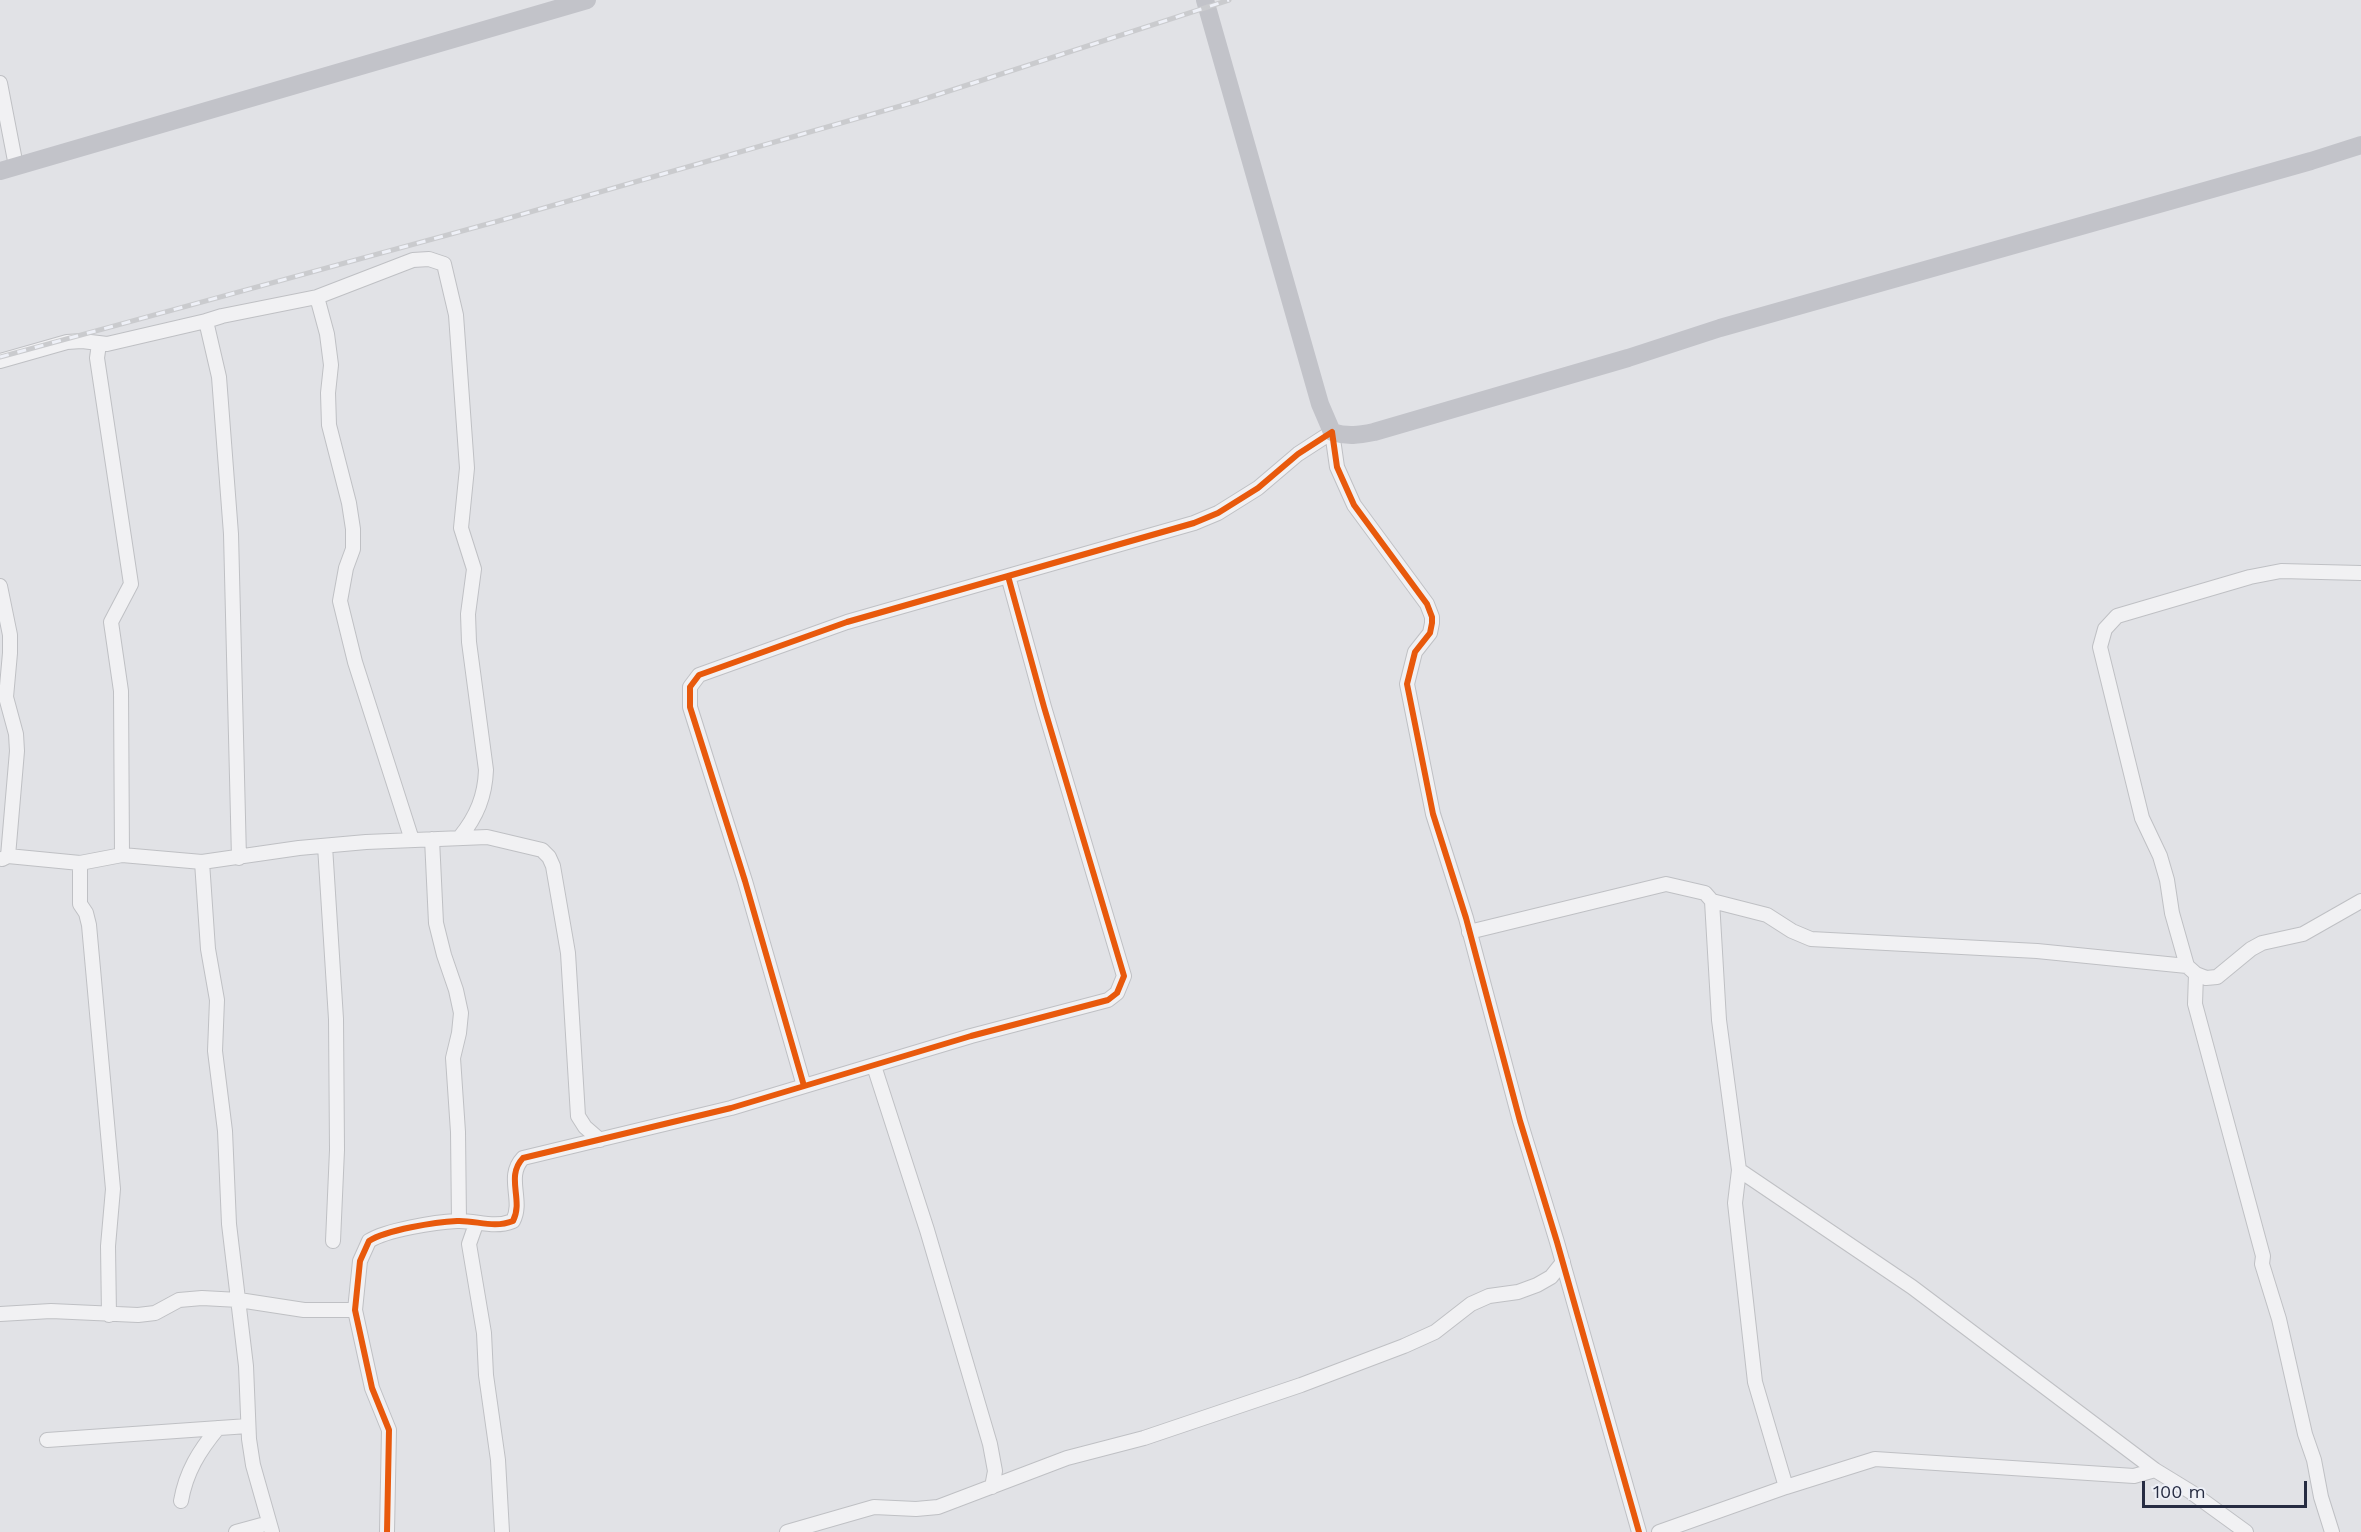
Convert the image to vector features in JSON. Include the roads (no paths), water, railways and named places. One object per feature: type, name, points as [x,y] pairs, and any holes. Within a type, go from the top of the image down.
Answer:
[{"type":"street","points":[[0,83],[8,169],[587,0]]},
{"type":"street","points":[[1205,0],[1314,385],[1332,432],[1337,467],[1354,505],[1427,604],[1432,617],[1430,633],[1415,652],[1407,684],[1433,814],[1469,932],[1520,1121],[1563,1262],[1639,1532]]},
{"type":"street","points":[[804,1086],[745,881],[690,708],[690,687],[699,675],[847,622],[1194,523],[1218,513],[1258,488],[1298,454],[1332,432],[1352,436],[1374,432],[1628,358],[1731,325],[2311,161],[2361,144]]},
{"type":"street","points":[[0,361],[74,341],[99,344],[122,341],[222,316],[317,297],[413,260],[438,261],[444,264],[456,315],[465,438],[466,484],[461,528],[474,569],[468,614],[469,642],[486,770],[485,785],[474,819],[460,837]]},
{"type":"street","points":[[317,297],[327,334],[331,365],[328,393],[329,425],[350,503],[353,529],[352,549],[340,601],[355,662],[412,840]]},
{"type":"street","points":[[206,321],[219,377],[231,534],[239,858]]},
{"type":"street","points":[[99,344],[97,358],[131,584],[111,622],[121,691],[123,855]]},
{"type":"street","points":[[2332,1532],[2262,1264],[2263,1256],[2195,1004],[2191,970],[2172,913],[2162,864],[2142,818],[2100,647],[2104,629],[2117,616],[2250,577],[2281,571],[2361,573]]},
{"type":"street","points":[[387,1532],[389,1430],[372,1388],[355,1310],[360,1261],[369,1241],[429,1224],[459,1221],[476,1224],[507,1224],[513,1221],[517,1201],[514,1172],[523,1158],[731,1108],[971,1036],[1108,1000],[1117,993],[1124,976],[1044,707],[1008,576]]},
{"type":"street","points":[[0,586],[10,635],[6,697],[16,734],[17,751],[4,858],[80,863],[123,855],[202,862],[325,846],[460,837],[487,837],[542,850],[549,856],[568,953],[578,1116],[600,1140]]},
{"type":"street","points":[[432,839],[436,923],[461,1013],[453,1058],[459,1141],[459,1221]]},
{"type":"street","points":[[325,846],[336,1019],[337,1150],[333,1241]]},
{"type":"street","points":[[202,862],[208,950],[217,1000],[215,1051],[225,1131],[229,1224],[239,1300],[248,1426],[253,1465],[270,1527],[236,1532]]},
{"type":"street","points":[[80,863],[80,904],[89,924],[113,1189],[108,1246],[109,1315]]},
{"type":"street","points":[[1469,932],[1666,884],[1705,893],[1712,901],[1767,915],[1792,931],[1811,939],[2037,951],[2191,970],[2206,978],[2217,977],[2251,949],[2303,934],[2361,901]]},
{"type":"street","points":[[1712,901],[1719,1020],[1738,1170],[1735,1203],[1755,1382],[1786,1487]]},
{"type":"street","points":[[874,1066],[927,1230],[992,1452],[995,1471],[992,1487]]},
{"type":"street","points":[[1738,1170],[1911,1287],[2156,1470],[2246,1532]]},
{"type":"street","points":[[476,1224],[469,1244],[484,1333],[486,1375],[498,1460],[502,1532]]},
{"type":"street","points":[[787,1532],[873,1507],[916,1509],[938,1507],[1067,1458],[1144,1438],[1301,1385],[1436,1332],[1471,1304],[1489,1296],[1518,1292],[1538,1285],[1551,1277],[1563,1262]]},
{"type":"street","points":[[0,1314],[51,1311],[138,1315],[155,1312],[179,1300],[189,1298],[239,1300],[303,1310],[355,1310]]},
{"type":"street","points":[[47,1440],[248,1426]]},
{"type":"street","points":[[181,1501],[184,1482],[190,1467],[218,1428]]},
{"type":"street","points":[[1659,1532],[1786,1487],[1875,1459],[2134,1476],[2156,1470]]},
{"type":"railway","points":[[0,357],[495,222],[918,101],[1229,0]]}]
